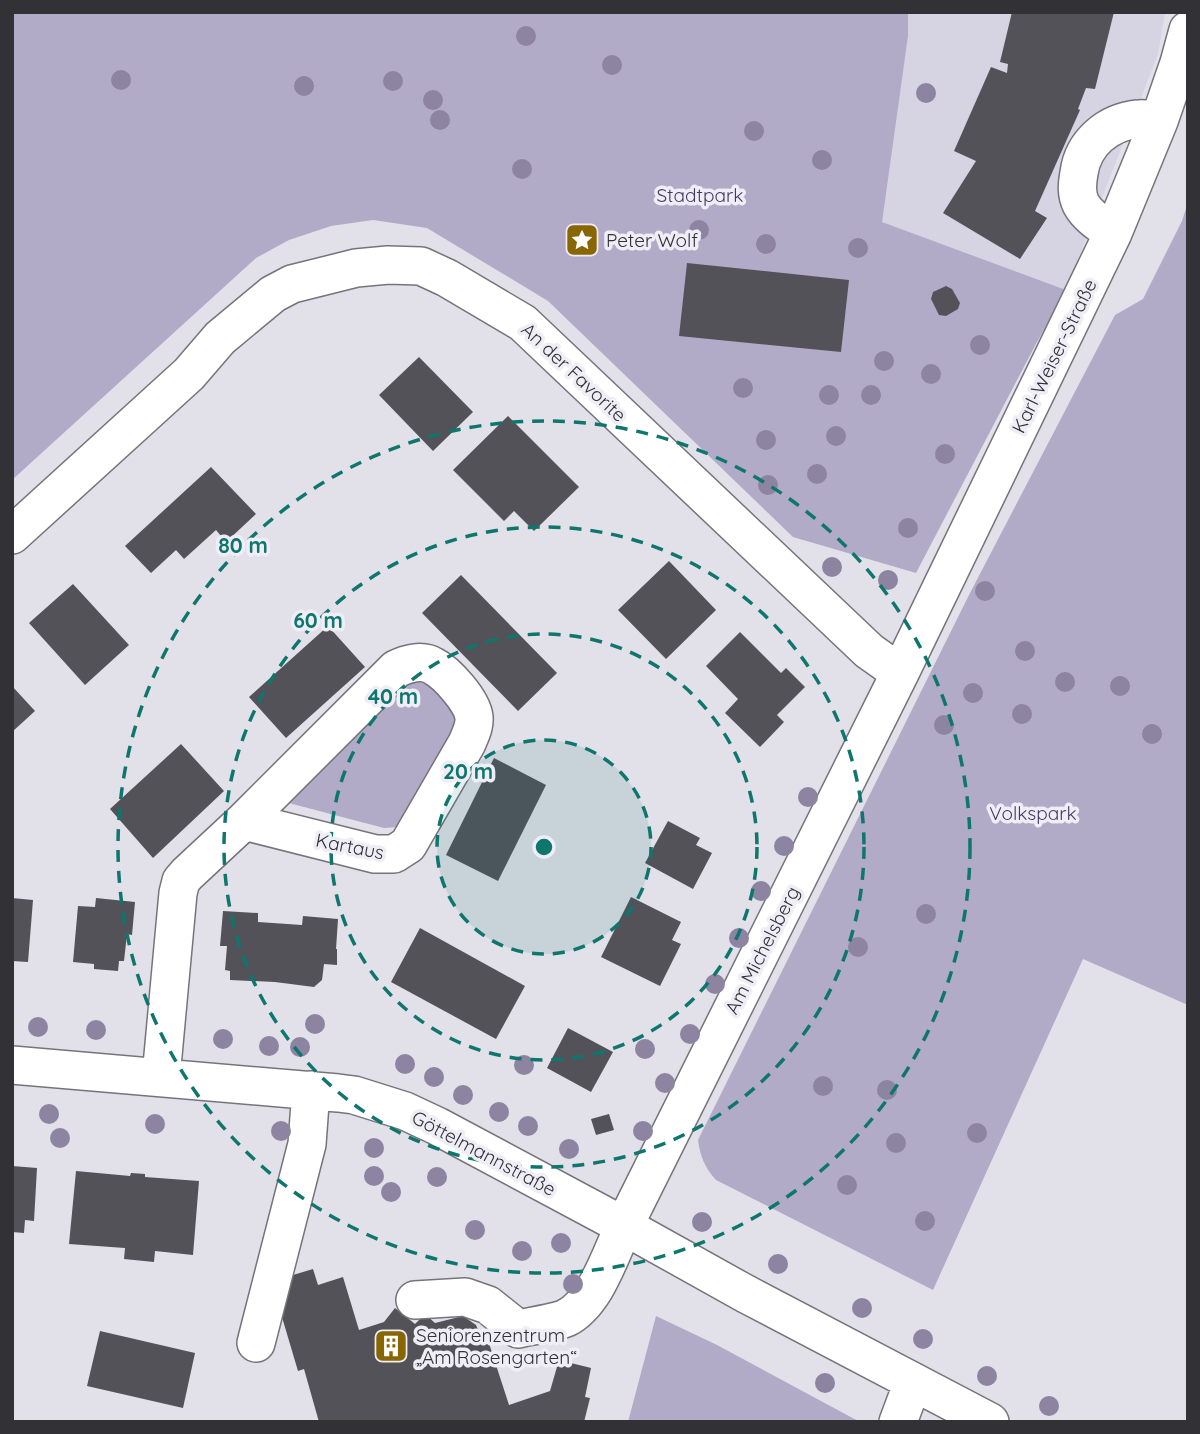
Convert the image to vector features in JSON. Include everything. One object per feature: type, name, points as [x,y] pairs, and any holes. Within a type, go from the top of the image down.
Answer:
[{"type":"street","name":"Karl-Weiser-Straße","points":[[900,673],[1113,233],[1159,121],[1188,30]]},
{"type":"street","points":[[1113,233],[1083,208],[1077,186],[1080,162],[1102,132],[1139,118],[1159,121]]},
{"type":"street","name":"An der Favorite","points":[[12,535],[189,374],[220,338],[273,294],[292,284],[356,268],[421,266],[447,278],[523,323],[869,651],[900,673]]},
{"type":"street","name":"Kartaus","points":[[161,1077],[181,881],[396,669],[407,664],[432,665],[462,691],[474,714],[474,727],[408,845],[394,854],[375,854],[244,821]]},
{"type":"street","name":"Am Michelsberg","points":[[415,1300],[465,1297],[488,1305],[518,1329],[566,1318],[588,1301],[900,673]]},
{"type":"street","name":"Göttelmannstraße","points":[[12,1065],[354,1095],[405,1111],[990,1422]]},
{"type":"street","points":[[256,1343],[307,1144],[311,1090]]},
{"type":"street","points":[[898,1422],[913,1382]]},
{"type":"shaded area","points":[[908,12],[1165,12],[1158,54],[1066,290],[881,222],[908,36]]},
{"type":"green space","name":"Stadtpark","points":[[12,12],[908,12],[908,36],[882,222],[1066,290],[916,573],[793,537],[548,301],[427,228],[373,220],[331,226],[289,240],[256,258],[12,480]]},
{"type":"green space","name":"Volkspark","points":[[1188,202],[1188,1005],[1083,959],[933,1290],[716,1180],[704,1162],[698,1140],[970,593],[1115,315],[1143,299],[1182,221]]},
{"type":"green space","points":[[419,682],[443,697],[459,721],[398,827],[384,828],[285,802],[408,683]]},
{"type":"green space","points":[[656,1316],[717,1345],[860,1422],[628,1422]]},
{"type":"building","points":[[1012,12],[1114,12],[1095,89],[1086,88],[1078,109],[1080,110],[1035,211],[1047,218],[1020,259],[943,213],[976,161],[954,151],[991,67],[1007,73],[1008,64],[1000,62]]},
{"type":"building","points":[[687,263],[849,280],[841,352],[679,336]]},
{"type":"building","points":[[946,286],[952,289],[960,303],[958,309],[946,316],[939,315],[931,299],[933,292]]},
{"type":"building","points":[[419,357],[473,412],[433,451],[379,395]]},
{"type":"building","points":[[508,416],[579,487],[534,531],[514,511],[504,521],[453,470]]},
{"type":"building","points":[[211,467],[256,514],[226,542],[216,530],[184,559],[176,550],[151,573],[125,546]]},
{"type":"building","points":[[669,561],[716,610],[666,659],[618,610]]},
{"type":"building","points":[[461,575],[557,673],[518,711],[422,613]]},
{"type":"building","points":[[73,584],[129,645],[85,685],[29,623]]},
{"type":"building","points":[[328,626],[365,667],[286,738],[249,697]]},
{"type":"building","points":[[740,632],[781,673],[786,668],[805,687],[777,715],[784,722],[760,747],[725,713],[738,699],[706,666]]},
{"type":"building","points":[[12,686],[35,711],[12,732]]},
{"type":"building","points":[[181,744],[224,791],[153,858],[110,809]]},
{"type":"building","points":[[494,758],[546,785],[498,881],[446,855]]},
{"type":"building","points":[[668,821],[700,838],[696,845],[712,853],[693,889],[645,863]]},
{"type":"building","points":[[631,897],[681,922],[672,940],[681,944],[660,986],[601,957]]},
{"type":"building","points":[[12,898],[33,900],[28,962],[12,961]]},
{"type":"building","points":[[96,898],[135,902],[132,935],[127,934],[124,961],[119,961],[118,971],[94,969],[94,964],[73,962],[78,906],[95,907]]},
{"type":"building","points":[[223,911],[258,913],[258,922],[302,925],[303,916],[338,919],[337,965],[324,964],[322,980],[314,987],[230,980],[230,971],[225,970],[227,946],[220,946]]},
{"type":"building","points":[[420,928],[525,986],[496,1039],[391,982]]},
{"type":"building","points":[[568,1028],[613,1052],[591,1092],[547,1068]]},
{"type":"building","points":[[609,1114],[614,1130],[596,1135],[591,1119]]},
{"type":"building","points":[[12,1166],[37,1168],[34,1221],[25,1220],[24,1233],[12,1232]]},
{"type":"building","points":[[76,1171],[130,1176],[131,1173],[145,1174],[145,1177],[199,1181],[193,1255],[155,1251],[154,1262],[124,1259],[125,1248],[69,1244]]},
{"type":"building","name":"Seniorenzentrum „Am Rosengarten“","points":[[313,1269],[318,1285],[343,1277],[359,1330],[384,1322],[395,1308],[415,1324],[425,1314],[435,1323],[463,1316],[476,1325],[479,1332],[485,1331],[509,1405],[550,1391],[559,1360],[591,1368],[585,1397],[590,1398],[584,1422],[319,1422],[304,1369],[298,1371],[276,1297],[288,1294],[283,1278]]},
{"type":"building","points":[[100,1331],[195,1353],[183,1408],[87,1386]]},
{"type":"place","name":"Peter Wolf","points":[[582,240]]},
{"type":"place","name":"Seniorenzentrum „Am Rosengarten“","points":[[391,1346]]}]
